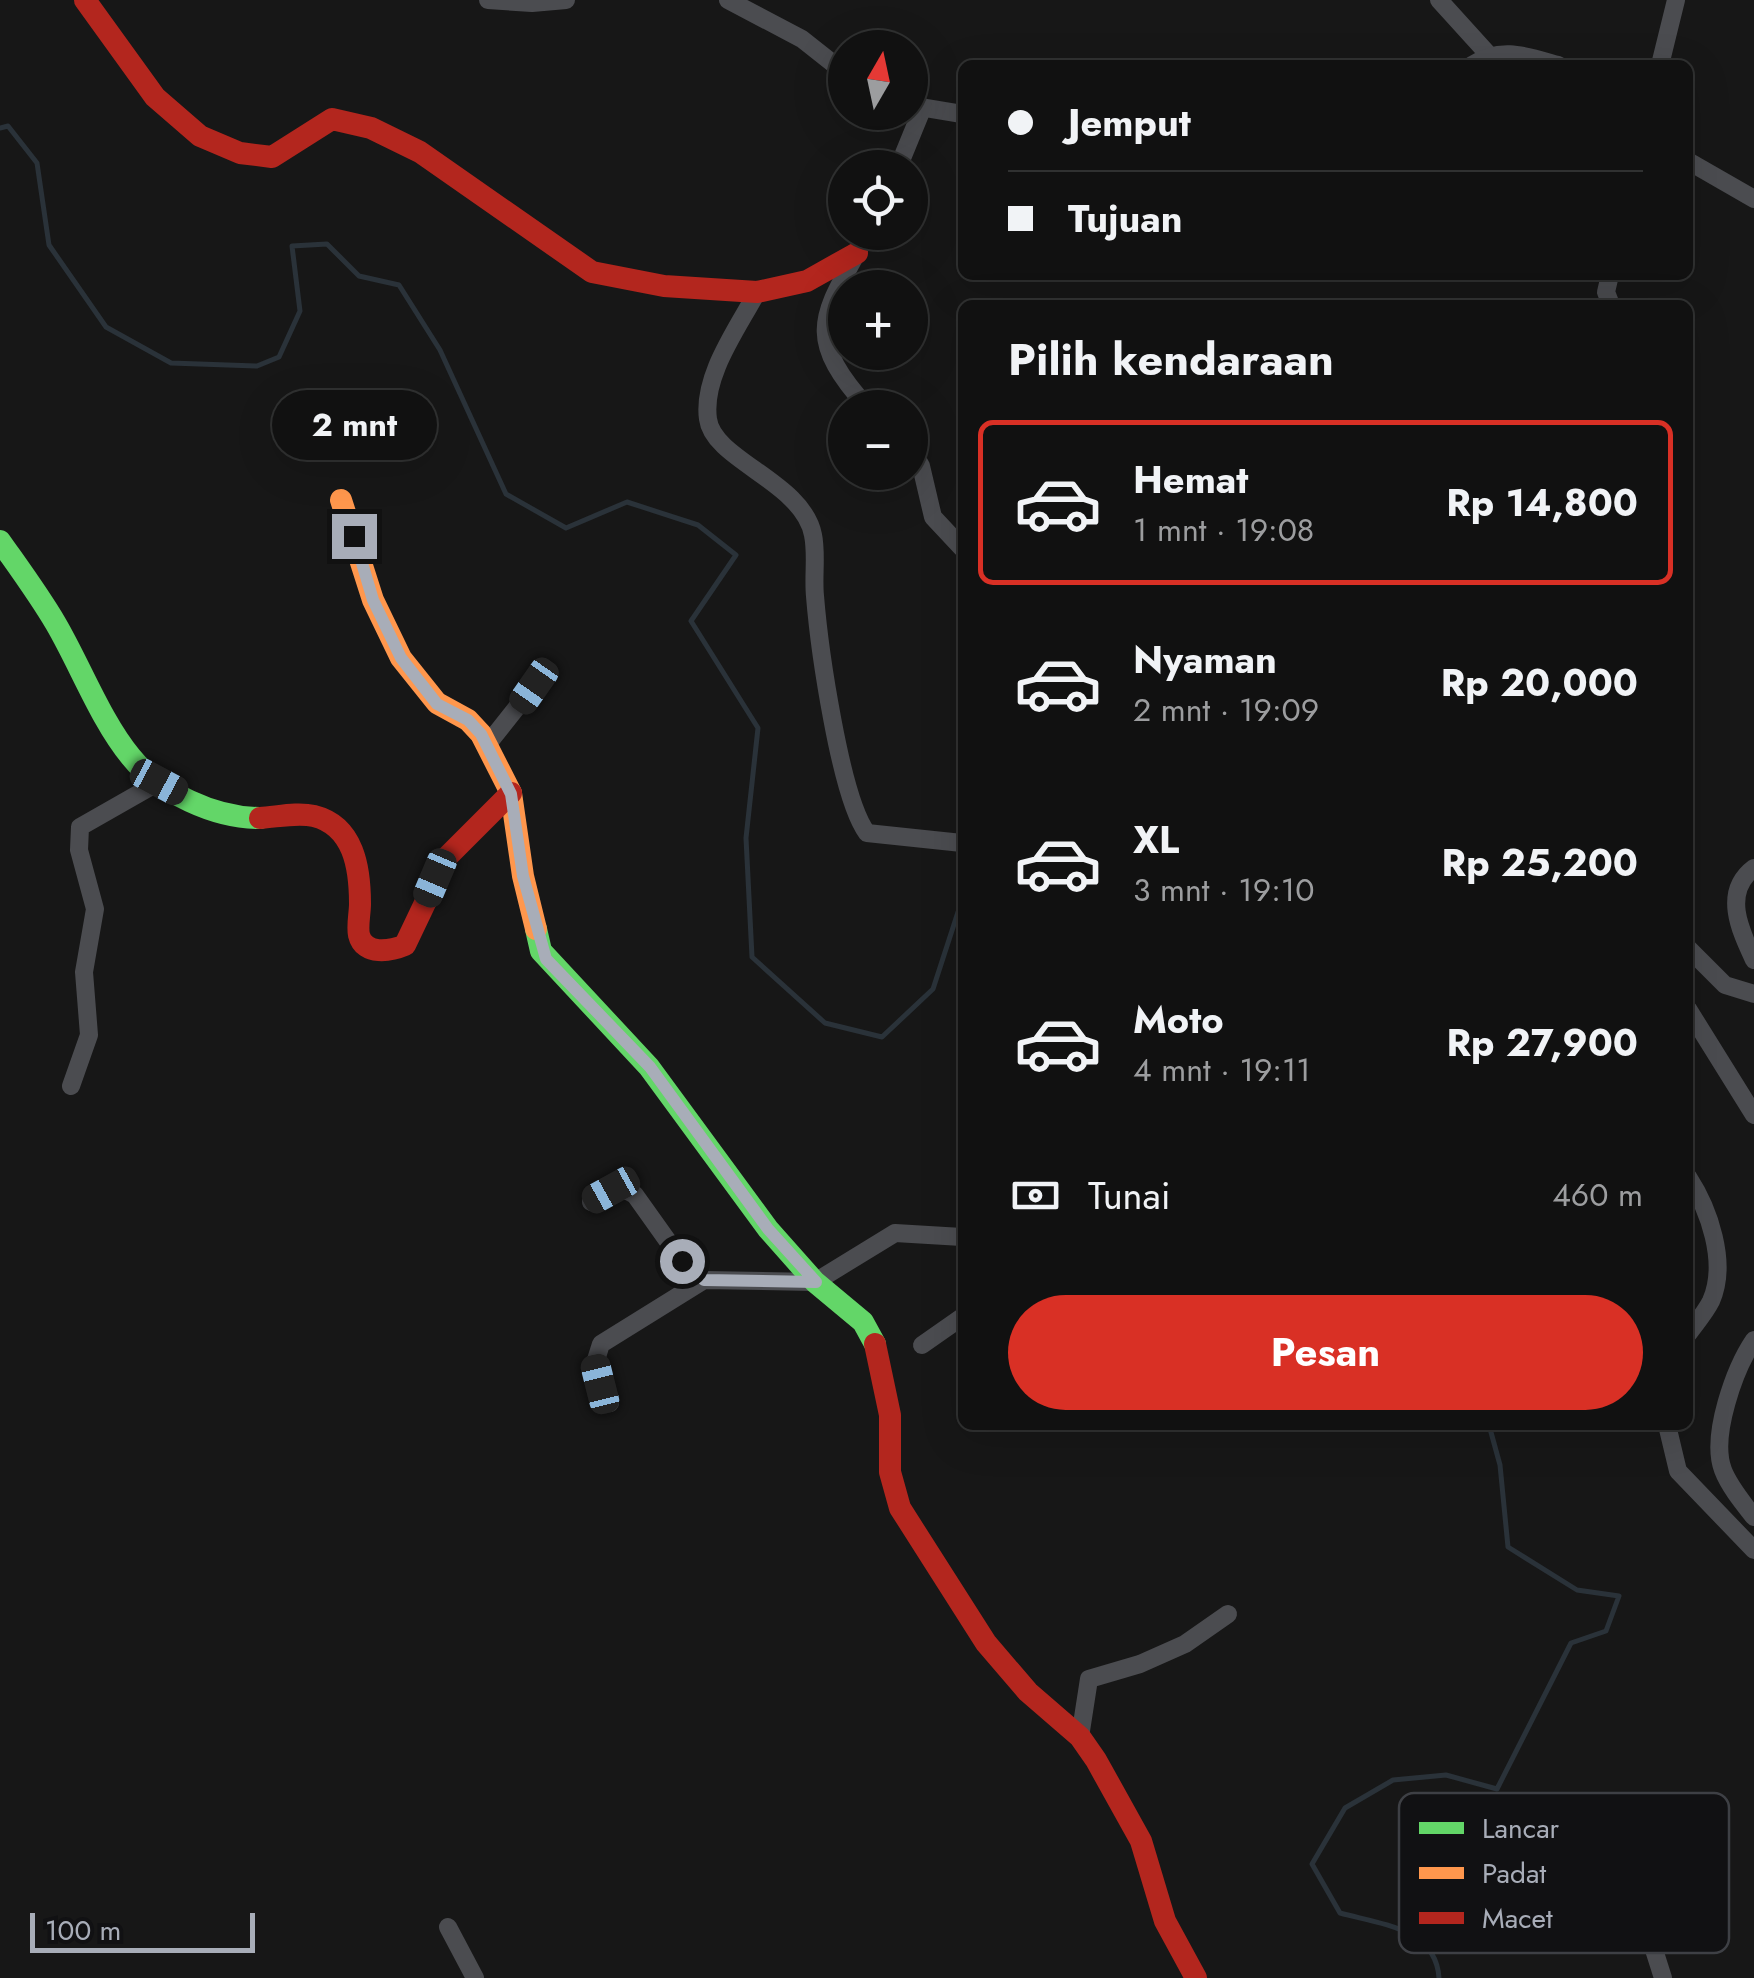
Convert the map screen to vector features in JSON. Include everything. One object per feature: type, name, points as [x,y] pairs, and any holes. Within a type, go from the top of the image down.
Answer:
[{"type":"street","points":[[85,0],[155,97],[200,136],[240,153],[272,157],[332,119],[350,122],[420,152],[592,272],[664,286],[757,292],[807,281],[851,250]]},
{"type":"street","points":[[488,0],[566,0]]},
{"type":"street","points":[[728,0],[802,40],[828,60]]},
{"type":"street","points":[[1439,0],[1480,60],[1511,52],[1540,60]]},
{"type":"street","points":[[1661,60],[1676,0]]},
{"type":"street","points":[[928,108],[958,113]]},
{"type":"street","points":[[1693,164],[1754,199]]},
{"type":"street","points":[[854,390],[836,367],[824,335],[832,298],[858,250]]},
{"type":"street","points":[[757,292],[719,363],[708,420],[719,443],[768,476],[795,504],[813,532],[815,598],[843,776],[860,824],[866,834],[958,843]]},
{"type":"street","points":[[927,490],[933,517],[958,544]]},
{"type":"street","points":[[341,500],[373,600],[401,658],[437,704],[468,720],[487,745],[511,794],[523,876],[546,959],[650,1067],[768,1229],[816,1282],[863,1322],[878,1348],[890,1415],[890,1472],[900,1508],[986,1643],[1028,1692],[1080,1737],[1141,1841],[1165,1921],[1196,1978]]},
{"type":"street","points":[[0,541],[54,621],[129,755],[159,782],[240,817],[310,815],[335,828],[350,845],[358,872],[362,894],[360,940],[366,946],[384,951],[402,947],[446,857],[511,794]]},
{"type":"street","points":[[487,745],[534,686]]},
{"type":"street","points":[[70,1086],[89,1036],[84,972],[95,909],[79,850],[80,828],[159,782]]},
{"type":"street","points":[[1754,868],[1742,878],[1735,898],[1754,960]]},
{"type":"street","points":[[1693,953],[1725,985],[1754,994]]},
{"type":"street","points":[[1693,1017],[1754,1115]]},
{"type":"street","points":[[1693,1188],[1714,1236],[1715,1262],[1712,1298],[1693,1326]]},
{"type":"street","points":[[590,1202],[611,1190],[626,1189],[635,1195],[682,1261],[704,1280]]},
{"type":"street","points":[[610,1403],[596,1364],[601,1344],[704,1280],[816,1282],[895,1233],[958,1236]]},
{"type":"street","points":[[922,1345],[958,1320]]},
{"type":"street","points":[[1754,1340],[1738,1368],[1728,1398],[1720,1456],[1723,1471],[1754,1517]]},
{"type":"street","points":[[1668,1430],[1678,1472],[1754,1550]]},
{"type":"street","points":[[1080,1737],[1088,1678],[1100,1672],[1120,1672],[1185,1644],[1228,1614]]},
{"type":"street","points":[[448,1927],[475,1978]]},
{"type":"street","points":[[1655,1953],[1663,1978]]},
{"type":"waterway","points":[[0,128],[8,126],[37,163],[49,245],[106,327],[171,363],[257,366],[279,357],[300,311],[292,246],[327,244],[359,276],[399,285],[440,350],[506,494],[566,528],[627,502],[698,525],[736,555],[691,621],[758,728],[746,838],[752,957],[825,1023],[882,1037],[933,989],[958,912]]},
{"type":"waterway","points":[[1399,1929],[1340,1913],[1312,1864],[1345,1808],[1393,1780],[1446,1775],[1497,1789],[1571,1643],[1606,1631],[1619,1596],[1577,1590],[1508,1547],[1500,1465],[1490,1430]]},
{"type":"waterway","points":[[1431,1953],[1439,1978]]},
{"type":"traffic: fast","points":[[0,541],[56,624],[110,727],[143,770],[173,792],[207,808],[260,818]]},
{"type":"traffic: fast","points":[[536,929],[541,951],[649,1067],[768,1229],[815,1282],[863,1322],[875,1344]]},
{"type":"traffic: slow","points":[[341,500],[373,600],[401,658],[437,703],[468,720],[481,734],[511,793],[523,876],[536,929]]},
{"type":"traffic: jam","points":[[85,0],[155,97],[200,136],[240,153],[272,157],[332,119],[371,128],[420,152],[592,272],[664,286],[757,292],[807,281],[857,253]]},
{"type":"traffic: jam","points":[[260,818],[307,815],[338,829],[356,863],[359,935],[366,946],[386,950],[405,945],[447,857],[511,793]]},
{"type":"traffic: jam","points":[[875,1344],[890,1415],[890,1472],[900,1508],[986,1643],[1028,1692],[1080,1737],[1096,1760],[1141,1841],[1165,1921],[1196,1978]]},
{"type":"route","points":[[354,536],[373,600],[401,658],[437,704],[468,720],[481,734],[511,794],[523,876],[546,959],[650,1067],[768,1229],[816,1282],[704,1280],[682,1261]]}]
